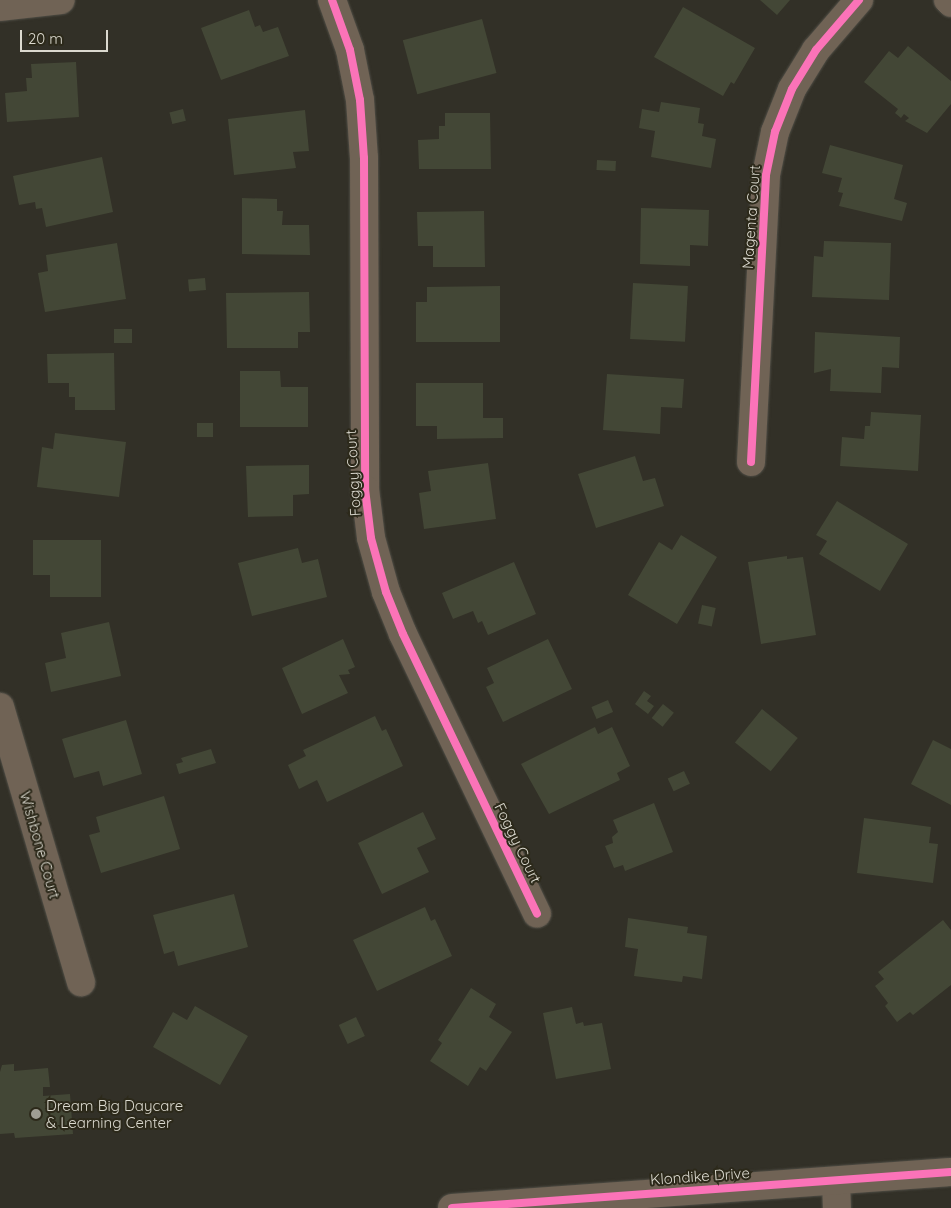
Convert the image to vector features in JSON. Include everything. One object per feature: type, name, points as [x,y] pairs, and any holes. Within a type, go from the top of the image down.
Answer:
[{"type":"street","points":[[0,7],[60,0]]},
{"type":"street","name":"Foggy Court","points":[[332,0],[350,50],[360,100],[364,158],[365,489],[371,538],[386,592],[403,634],[537,914]]},
{"type":"street","name":"Magenta Court","points":[[751,462],[766,175],[775,132],[792,89],[816,50],[859,0]]},
{"type":"street","points":[[948,0],[951,3]]},
{"type":"street","name":"Wishbone Court","points":[[0,708],[80,982]]},
{"type":"street","name":"Klondike Drive","points":[[452,1208],[571,1203],[951,1172]]},
{"type":"street","points":[[836,1181],[838,1208]]},
{"type":"building","points":[[760,0],[790,0],[777,15]]},
{"type":"building","points":[[683,7],[755,48],[734,84],[731,82],[723,96],[654,57]]},
{"type":"building","points":[[249,10],[255,27],[260,25],[263,32],[278,27],[289,56],[221,80],[201,28]]},
{"type":"building","points":[[482,19],[496,73],[417,94],[403,40]]},
{"type":"building","points":[[908,46],[951,81],[951,104],[927,133],[905,121],[909,118],[904,114],[901,118],[895,113],[898,109],[864,82],[889,51],[898,58]]},
{"type":"building","points":[[76,62],[79,117],[7,122],[5,93],[27,91],[26,78],[32,78],[31,64]]},
{"type":"building","points":[[661,102],[700,108],[698,123],[704,124],[702,136],[716,139],[711,168],[651,157],[655,131],[639,128],[642,109],[659,112]]},
{"type":"building","points":[[183,109],[186,121],[172,124],[169,112]]},
{"type":"building","points":[[305,110],[309,151],[293,152],[296,168],[234,175],[228,119]]},
{"type":"building","points":[[445,113],[490,113],[491,169],[419,169],[418,140],[439,139],[439,126],[445,126]]},
{"type":"building","points":[[830,145],[903,165],[894,199],[907,203],[902,221],[839,206],[843,193],[838,192],[842,178],[822,173]]},
{"type":"building","points":[[102,157],[113,212],[46,227],[42,208],[36,209],[35,202],[19,205],[13,176]]},
{"type":"building","points":[[597,160],[616,161],[615,171],[596,170]]},
{"type":"building","points":[[242,198],[277,199],[277,211],[283,211],[282,225],[309,225],[310,255],[242,254]]},
{"type":"building","points":[[641,208],[709,210],[708,246],[690,245],[690,266],[640,264]]},
{"type":"building","points":[[484,211],[485,267],[433,267],[433,246],[418,246],[417,212]]},
{"type":"building","points":[[824,241],[891,243],[889,300],[812,297],[814,256],[823,257]]},
{"type":"building","points":[[117,243],[126,299],[45,312],[38,273],[48,271],[46,255]]},
{"type":"building","points":[[205,278],[206,290],[189,291],[188,279]]},
{"type":"building","points":[[633,283],[688,286],[685,342],[630,339]]},
{"type":"building","points":[[500,286],[500,342],[416,342],[416,302],[427,302],[427,287]]},
{"type":"building","points":[[309,292],[310,332],[298,332],[298,348],[227,348],[226,293]]},
{"type":"building","points":[[114,329],[132,329],[132,343],[114,343]]},
{"type":"building","points":[[815,332],[900,337],[899,368],[882,367],[881,393],[830,391],[831,369],[814,373]]},
{"type":"building","points":[[114,353],[115,410],[75,410],[75,397],[69,397],[69,383],[48,383],[47,354]]},
{"type":"building","points":[[240,371],[280,371],[281,387],[308,387],[308,427],[240,427]]},
{"type":"building","points":[[607,374],[684,379],[682,408],[661,407],[660,434],[603,430]]},
{"type":"building","points":[[416,383],[483,383],[483,418],[503,418],[503,438],[437,439],[437,426],[416,426]]},
{"type":"building","points":[[871,412],[921,415],[918,471],[840,466],[842,437],[864,439],[865,426],[870,426]]},
{"type":"building","points":[[197,423],[213,423],[213,437],[197,437]]},
{"type":"building","points":[[55,433],[126,442],[119,497],[37,487],[42,447],[53,449]]},
{"type":"building","points":[[635,456],[643,481],[655,478],[664,506],[596,528],[578,474]]},
{"type":"building","points":[[488,463],[496,519],[424,529],[419,493],[431,491],[428,471]]},
{"type":"building","points":[[309,465],[309,494],[293,495],[293,516],[248,517],[246,466]]},
{"type":"building","points":[[837,501],[908,544],[880,591],[819,554],[827,541],[816,535]]},
{"type":"building","points":[[681,535],[717,557],[677,624],[628,595],[659,542],[672,550]]},
{"type":"building","points":[[33,540],[101,540],[101,597],[50,597],[50,575],[33,575]]},
{"type":"building","points":[[298,548],[302,563],[318,559],[327,597],[252,616],[238,563]]},
{"type":"building","points":[[787,556],[787,559],[803,557],[816,635],[761,644],[748,562]]},
{"type":"building","points":[[514,562],[536,614],[488,635],[482,621],[478,623],[473,611],[453,619],[442,593]]},
{"type":"building","points":[[702,605],[716,608],[712,626],[698,624]]},
{"type":"building","points":[[109,622],[121,676],[51,692],[45,663],[66,658],[61,633]]},
{"type":"building","points":[[343,639],[355,667],[348,670],[350,674],[339,675],[348,693],[302,714],[282,668]]},
{"type":"building","points":[[548,639],[572,689],[503,722],[486,687],[494,683],[487,668]]},
{"type":"building","points":[[644,691],[651,696],[647,701],[654,706],[648,714],[635,704]]},
{"type":"building","points":[[608,700],[613,712],[597,719],[591,707]]},
{"type":"building","points":[[663,704],[674,713],[663,727],[652,718]]},
{"type":"building","points":[[762,709],[798,738],[771,771],[735,742]]},
{"type":"building","points":[[375,716],[382,731],[386,729],[403,766],[327,802],[317,780],[299,789],[288,765],[306,756],[303,750]]},
{"type":"building","points":[[126,720],[142,774],[103,786],[99,771],[74,778],[62,739]]},
{"type":"building","points":[[595,727],[598,734],[612,727],[630,766],[617,773],[620,780],[549,814],[521,764]]},
{"type":"building","points":[[933,740],[951,749],[951,805],[911,784]]},
{"type":"building","points":[[211,749],[216,763],[179,774],[176,764],[183,762],[181,758]]},
{"type":"building","points":[[684,771],[690,784],[674,791],[668,779]]},
{"type":"building","points":[[164,796],[180,849],[101,873],[89,835],[100,832],[96,817]]},
{"type":"building","points":[[654,803],[673,852],[625,871],[623,865],[614,868],[605,846],[613,843],[612,837],[618,832],[613,820]]},
{"type":"building","points":[[423,812],[436,839],[417,848],[429,872],[382,894],[358,843]]},
{"type":"building","points":[[864,818],[931,827],[929,843],[938,844],[933,883],[857,873]]},
{"type":"building","points":[[234,894],[248,947],[178,966],[174,951],[164,954],[153,915]]},
{"type":"building","points":[[425,907],[431,921],[435,919],[452,956],[377,991],[353,940]]},
{"type":"building","points":[[628,918],[688,927],[687,933],[707,936],[702,979],[683,976],[682,982],[634,976],[638,949],[625,947]]},
{"type":"building","points":[[943,920],[951,930],[951,985],[913,1015],[910,1012],[897,1022],[885,1006],[888,1003],[875,986],[884,979],[878,972]]},
{"type":"building","points":[[471,988],[496,1004],[489,1017],[512,1032],[486,1071],[480,1067],[468,1086],[430,1061],[442,1043],[438,1040]]},
{"type":"building","points":[[195,1006],[248,1036],[220,1085],[153,1047],[173,1012],[187,1020]]},
{"type":"building","points":[[572,1007],[576,1024],[583,1022],[584,1026],[602,1023],[611,1069],[556,1079],[543,1013]]},
{"type":"building","points":[[356,1017],[365,1036],[348,1044],[339,1025]]},
{"type":"building","name":"Dream Big Daycare & Learning Center","points":[[14,1064],[14,1071],[48,1068],[50,1087],[43,1087],[43,1096],[70,1094],[73,1134],[15,1138],[14,1133],[0,1134],[0,1072],[2,1065]]},
{"type":"cycle path","points":[[332,0],[350,50],[360,100],[364,158],[365,489],[371,538],[386,592],[403,634],[537,914]]},
{"type":"cycle path","points":[[751,462],[766,175],[775,132],[792,89],[816,50],[859,0]]},
{"type":"cycle path","points":[[452,1208],[951,1172]]},
{"type":"place","name":"Dream Big Daycare & Learning Center","points":[[36,1114]]}]
